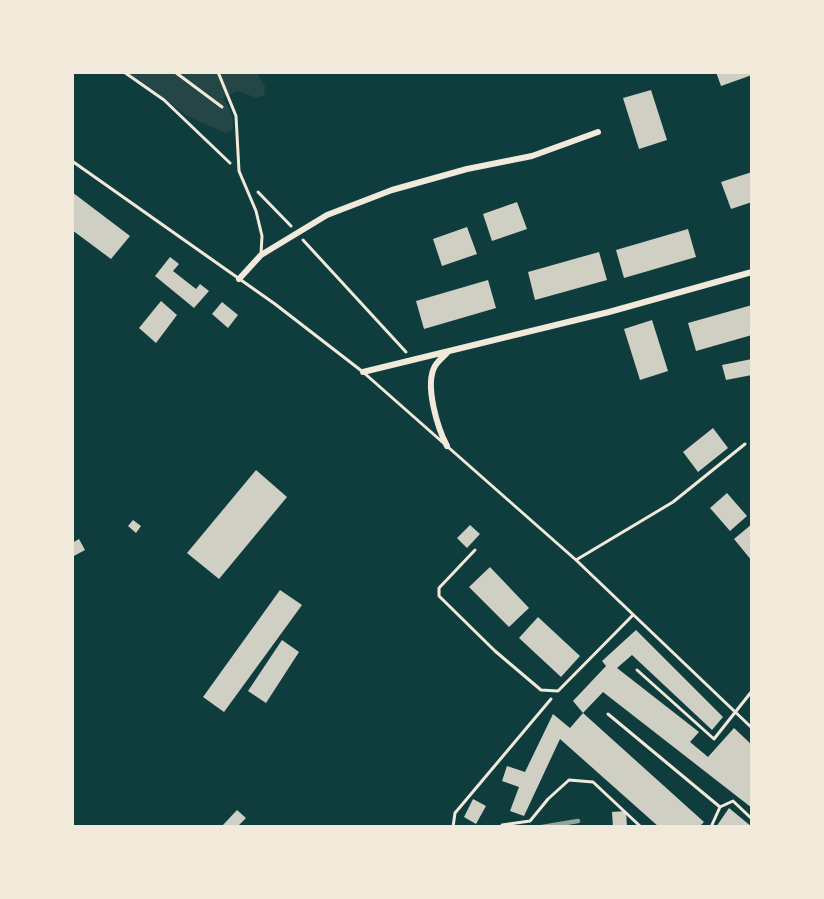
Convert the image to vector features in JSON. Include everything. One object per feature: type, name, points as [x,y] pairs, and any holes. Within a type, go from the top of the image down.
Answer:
[{"type":"street","points":[[239,279],[261,255],[327,215],[392,190],[467,169],[532,156],[598,132]]},
{"type":"street","points":[[363,372],[609,312],[752,272]]},
{"type":"street","points":[[447,446],[439,430],[432,381],[434,366],[449,351]]},
{"type":"lane","points":[[218,72],[237,121],[239,171],[256,211],[262,236],[261,255]]},
{"type":"lane","points":[[72,161],[239,279],[363,372],[576,560],[752,728]]},
{"type":"lane","points":[[576,560],[673,502],[745,444]]},
{"type":"lane","points":[[475,550],[439,588],[440,596],[495,651],[541,690],[558,691],[633,615]]},
{"type":"lane","points":[[637,670],[714,739],[752,691]]},
{"type":"lane","points":[[608,714],[720,807]]},
{"type":"lane","points":[[502,825],[530,821],[548,799],[569,780],[593,782],[641,827]]},
{"type":"lane","points":[[711,827],[720,807],[732,801],[752,819]]},
{"type":"path","points":[[124,72],[164,100],[239,171]]},
{"type":"path","points":[[175,72],[215,99],[237,121]]},
{"type":"path","points":[[253,187],[414,360]]},
{"type":"path","points":[[453,827],[455,813],[558,691]]},
{"type":"shaded area","points":[[127,72],[259,72],[258,76],[265,86],[264,95],[257,98],[237,91],[223,98],[231,112],[233,124],[233,129],[226,133],[189,117]]},
{"type":"building","points":[[716,72],[752,72],[752,75],[721,86]]},
{"type":"building","points":[[651,90],[667,140],[639,149],[623,98]]},
{"type":"building","points":[[752,172],[752,202],[731,209],[721,182]]},
{"type":"building","points":[[72,192],[130,236],[111,259],[72,230]]},
{"type":"building","points":[[517,202],[527,229],[492,241],[483,214]]},
{"type":"building","points":[[467,227],[477,254],[442,266],[433,239]]},
{"type":"building","points":[[688,229],[696,257],[624,278],[616,250]]},
{"type":"building","points":[[599,252],[607,280],[535,300],[528,272]]},
{"type":"building","points":[[170,257],[179,264],[173,271],[196,289],[200,284],[209,291],[194,308],[155,276]]},
{"type":"building","points":[[488,280],[496,308],[424,329],[416,301]]},
{"type":"building","points":[[161,301],[177,315],[156,343],[139,328]]},
{"type":"building","points":[[222,302],[238,315],[228,328],[212,314]]},
{"type":"building","points":[[752,305],[752,335],[696,351],[688,323]]},
{"type":"building","points":[[652,320],[668,371],[640,380],[624,329]]},
{"type":"building","points":[[752,359],[752,375],[726,380],[722,365]]},
{"type":"building","points":[[713,428],[728,448],[698,472],[683,452]]},
{"type":"building","points":[[256,470],[287,497],[219,579],[187,553]]},
{"type":"building","points":[[727,493],[747,516],[730,531],[710,508]]},
{"type":"building","points":[[133,520],[141,526],[136,533],[128,526]]},
{"type":"building","points":[[752,524],[752,561],[734,539]]},
{"type":"building","points":[[470,525],[480,534],[467,548],[457,538]]},
{"type":"building","points":[[79,539],[85,550],[72,557],[72,543]]},
{"type":"building","points":[[490,567],[529,608],[509,627],[469,587]]},
{"type":"building","points":[[280,590],[302,605],[224,712],[203,697]]},
{"type":"building","points":[[538,617],[580,656],[561,677],[519,638]]},
{"type":"building","points":[[636,630],[723,717],[712,730],[632,655],[617,668],[699,732],[690,742],[708,757],[734,728],[752,745],[752,808],[603,692],[583,713],[573,701],[606,666],[602,661]]},
{"type":"building","points":[[282,640],[299,652],[266,703],[248,691]]},
{"type":"building","points":[[583,713],[704,822],[699,827],[659,827],[560,739],[524,816],[510,811],[519,787],[502,781],[507,766],[525,772],[553,714],[570,728]]},
{"type":"building","points":[[473,799],[486,806],[476,824],[464,817]]},
{"type":"building","points":[[729,808],[752,827],[716,827]]},
{"type":"building","points":[[237,810],[246,818],[237,827],[225,827],[223,825]]},
{"type":"building","points":[[626,811],[627,827],[613,827],[612,812]]},
{"type":"railway","points":[[542,827],[578,821]]}]
